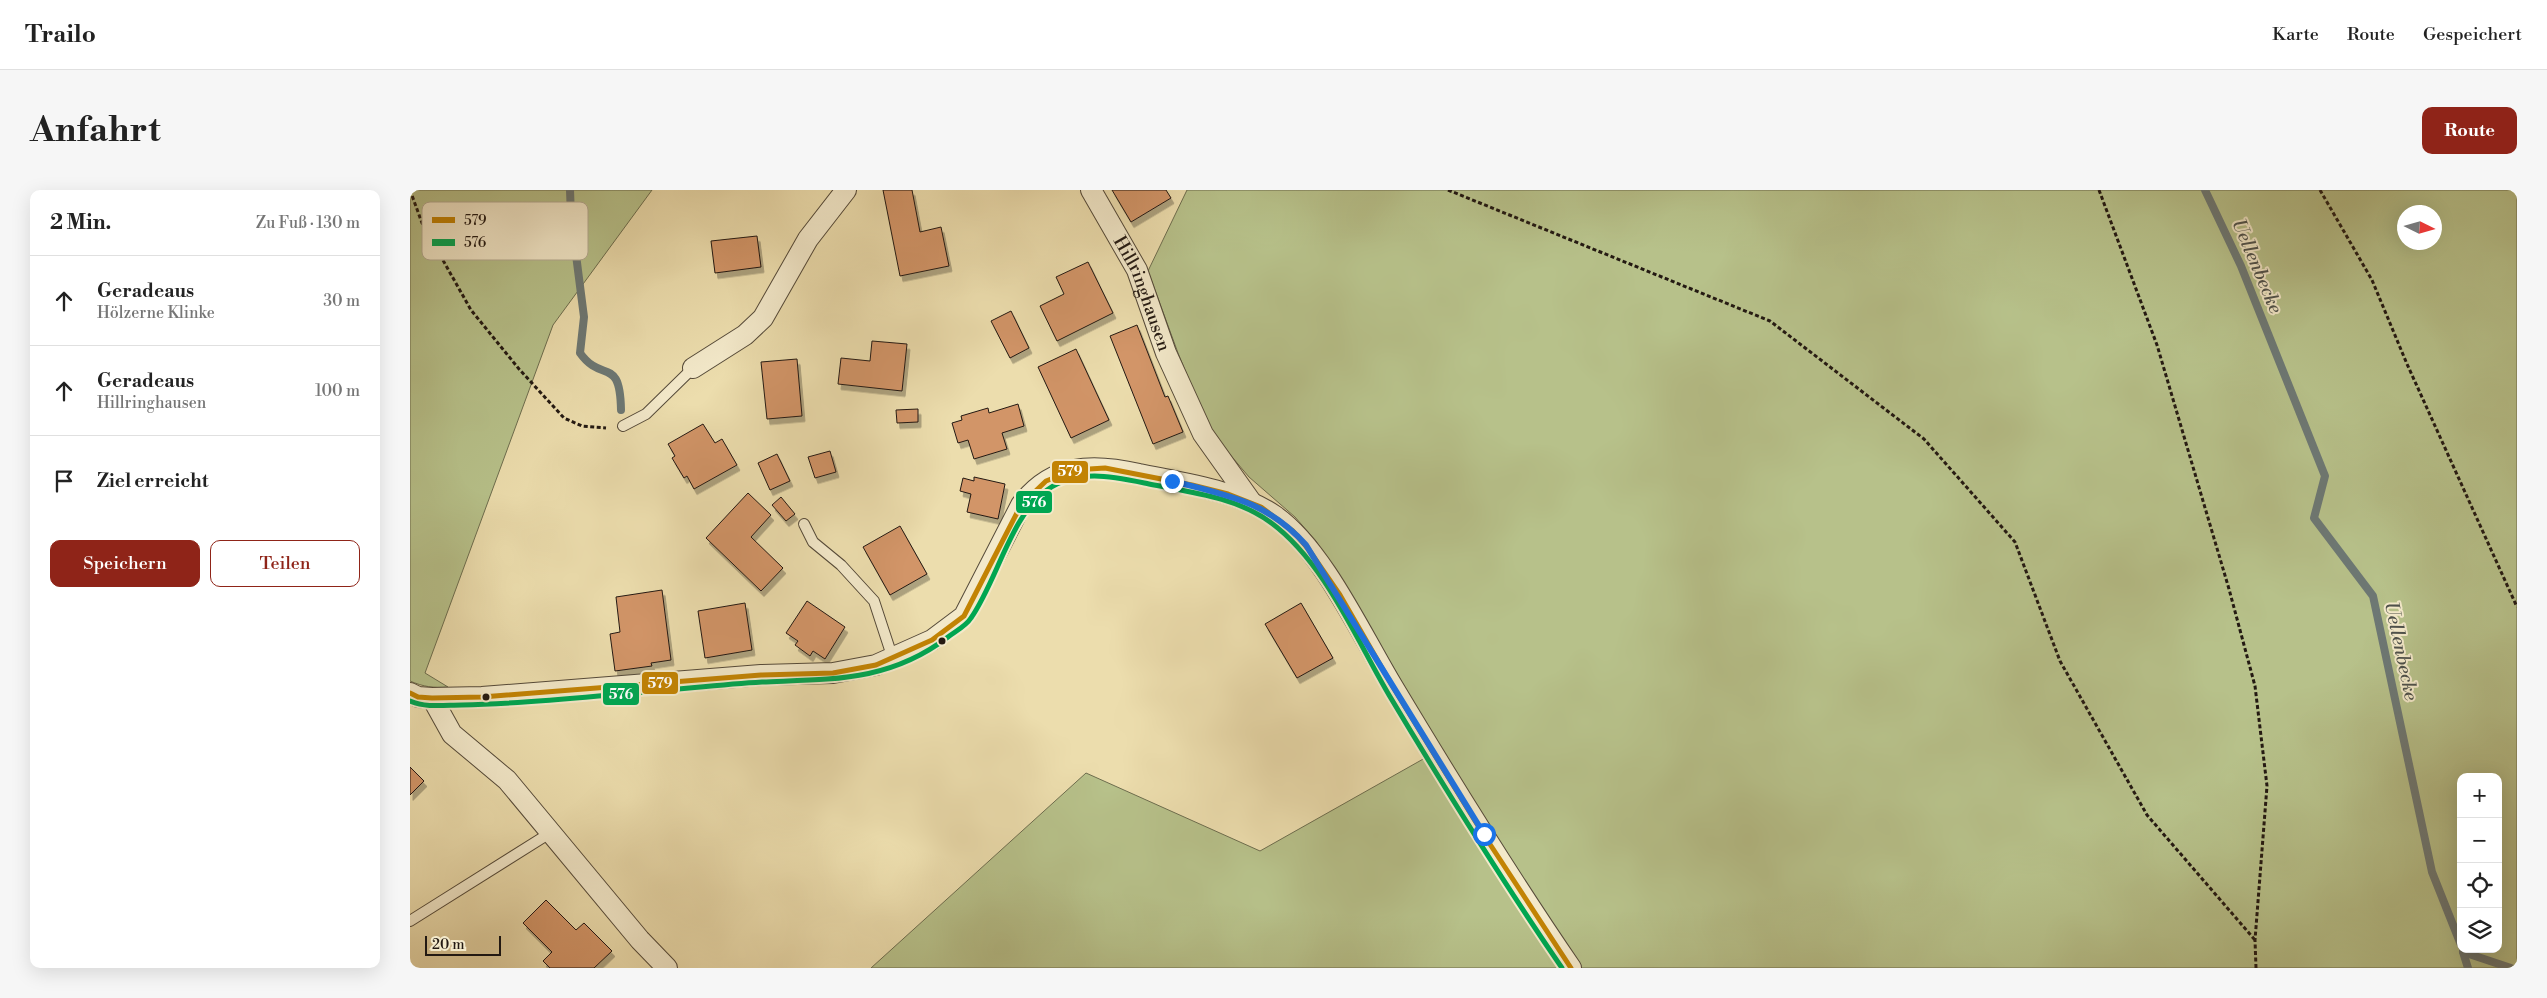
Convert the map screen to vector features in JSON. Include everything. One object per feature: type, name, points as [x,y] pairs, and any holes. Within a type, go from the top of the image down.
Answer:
[{"type":"street","points":[[693,368],[745,335],[763,318],[808,239],[846,190]]},
{"type":"street","name":"Hillringhausen","points":[[1091,190],[1137,270],[1166,354],[1203,434],[1252,503]]},
{"type":"street","name":"Hillringhausen","points":[[410,693],[418,697],[432,698],[482,697],[753,676],[833,673],[876,665],[932,640],[964,616],[1021,505],[1039,485],[1059,473],[1083,469],[1131,472],[1252,503],[1284,522],[1310,550],[1430,748],[1570,968]]},
{"type":"street","points":[[432,698],[452,734],[507,780],[640,940],[667,968]]},
{"type":"lane","points":[[623,426],[646,414],[693,368]]},
{"type":"lane","points":[[804,524],[813,542],[841,566],[874,601],[893,659]]},
{"type":"lane","points":[[410,921],[550,833]]},
{"type":"path","points":[[410,190],[422,222]]},
{"type":"path","points":[[1448,190],[1770,321],[1924,439],[2015,542],[2060,661],[2146,815],[2255,940]]},
{"type":"path","points":[[2099,190],[2157,345],[2229,589],[2255,686],[2267,786],[2255,940],[2256,968]]},
{"type":"path","points":[[2320,190],[2372,280],[2410,372],[2517,607]]},
{"type":"path","points":[[443,260],[471,310],[519,369],[564,418],[582,426],[601,428],[623,426]]},
{"type":"green space","points":[[410,190],[652,190],[553,325],[425,673],[448,687],[429,687],[410,681]]},
{"type":"green space","points":[[1187,190],[2517,190],[2517,968],[1581,968],[1542,912],[1445,756],[1354,600],[1316,541],[1295,517],[1249,477],[1210,431],[1178,353],[1148,271]]},
{"type":"green space","points":[[1425,758],[1527,921],[1560,968],[871,968],[1086,773],[1260,851]]},
{"type":"building","points":[[883,190],[912,190],[920,232],[941,227],[949,266],[900,276]]},
{"type":"building","points":[[1112,190],[1166,190],[1171,198],[1131,222]]},
{"type":"building","points":[[757,236],[761,267],[715,273],[711,241]]},
{"type":"building","points":[[1088,262],[1113,313],[1057,341],[1040,306],[1064,294],[1056,277]]},
{"type":"building","points":[[1011,311],[1029,348],[1010,358],[991,321]]},
{"type":"building","points":[[1137,325],[1165,397],[1168,396],[1183,432],[1153,444],[1110,336]]},
{"type":"building","points":[[872,341],[907,344],[902,391],[838,384],[841,358],[870,361]]},
{"type":"building","points":[[1076,349],[1109,420],[1071,438],[1038,367]]},
{"type":"building","points":[[797,359],[802,416],[767,419],[761,362]]},
{"type":"building","points":[[1018,404],[1024,426],[1002,433],[1007,449],[974,459],[968,440],[958,443],[952,423],[962,420],[961,416],[988,408],[989,413]]},
{"type":"building","points":[[918,409],[918,422],[897,423],[896,410]]},
{"type":"building","points":[[703,424],[715,443],[722,439],[737,465],[694,489],[687,476],[684,478],[672,458],[675,456],[668,444]]},
{"type":"building","points":[[830,451],[836,472],[815,478],[808,457]]},
{"type":"building","points":[[777,454],[790,481],[770,490],[758,463]]},
{"type":"building","points":[[974,477],[1005,484],[998,519],[967,512],[971,494],[960,491],[963,478],[974,481]]},
{"type":"building","points":[[748,493],[771,515],[751,537],[783,568],[761,591],[706,538]]},
{"type":"building","points":[[781,497],[795,514],[786,521],[772,505]]},
{"type":"building","points":[[900,526],[927,574],[890,595],[863,547]]},
{"type":"building","points":[[662,590],[671,660],[651,663],[652,666],[615,671],[610,634],[620,632],[616,597]]},
{"type":"building","points":[[807,601],[845,627],[825,659],[813,651],[810,656],[795,645],[798,641],[786,633]]},
{"type":"building","points":[[745,603],[752,650],[705,658],[698,611]]},
{"type":"building","points":[[1301,603],[1333,658],[1297,678],[1265,624]]},
{"type":"building","points":[[410,767],[424,781],[410,795]]},
{"type":"building","points":[[546,900],[576,930],[584,923],[612,951],[594,968],[550,968],[543,961],[552,952],[523,923]]},
{"type":"waterway","points":[[570,190],[570,202]]},
{"type":"waterway","name":"Uellenbecke","points":[[2205,190],[2241,266],[2325,476],[2314,518],[2373,596],[2432,872],[2457,935]]},
{"type":"waterway","points":[[577,260],[584,317],[580,353],[588,362],[613,376],[620,393],[621,410]]},
{"type":"waterway","points":[[2463,953],[2468,968]]},
{"type":"waterway","name":"Uellenbecke","points":[[2466,953],[2511,968]]},
{"type":"transit line","name":"579","points":[[410,693],[418,697],[432,698],[482,697],[761,675],[833,673],[876,665],[932,640],[964,616],[1021,505],[1046,481],[1074,470],[1105,468],[1192,485],[1228,494],[1261,507],[1293,531],[1309,550],[1340,595],[1393,687],[1480,829],[1571,968]]},
{"type":"transit line","name":"576","points":[[410,701],[422,705],[436,706],[560,700],[736,684],[836,678],[882,670],[904,663],[926,652],[966,624],[980,603],[1024,515],[1034,501],[1059,483],[1071,479],[1097,476],[1196,493],[1227,501],[1257,514],[1289,538],[1307,558],[1337,602],[1389,695],[1452,798],[1562,968]]},
{"type":"route","points":[[1172,481],[1260,506],[1299,537],[1314,556],[1339,595],[1430,748],[1484,834]]}]
